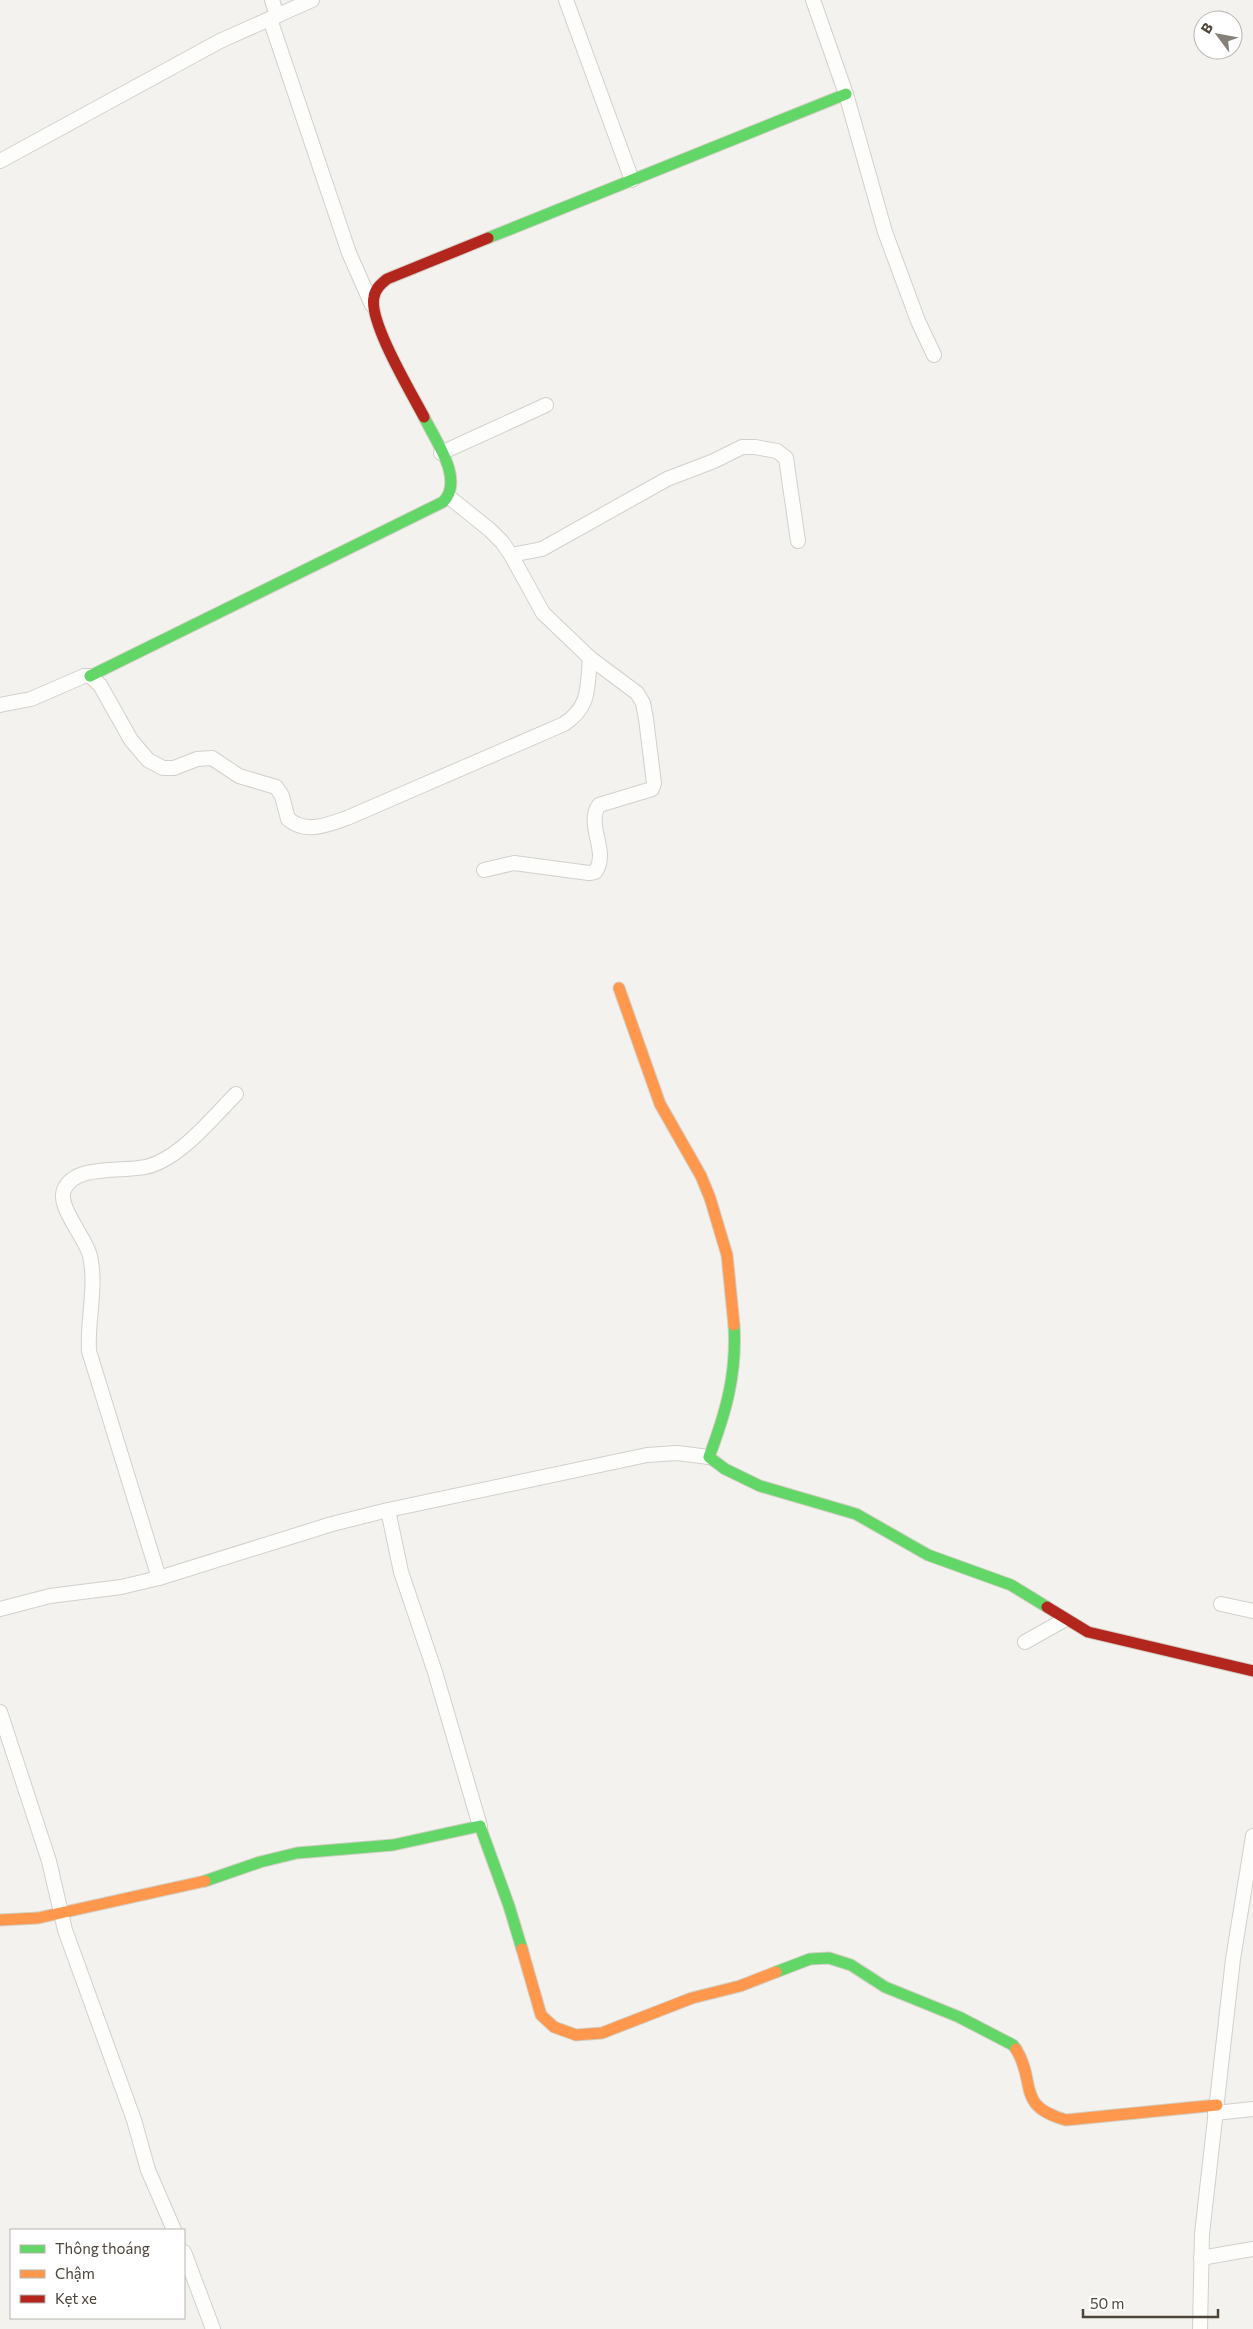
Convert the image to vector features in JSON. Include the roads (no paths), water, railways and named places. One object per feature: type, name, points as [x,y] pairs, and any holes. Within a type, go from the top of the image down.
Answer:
[{"type":"street","points":[[0,705],[31,699],[84,676],[90,676],[439,505],[449,496],[453,482],[451,472],[380,330],[372,305],[349,253],[274,17],[272,0]]},
{"type":"street","points":[[0,161],[220,41],[312,0]]},
{"type":"street","points":[[566,0],[632,180]]},
{"type":"street","points":[[813,0],[846,94],[884,232],[918,321],[934,355]]},
{"type":"street","points":[[372,305],[374,293],[379,285],[387,279],[846,94]]},
{"type":"street","points":[[441,453],[546,405]]},
{"type":"street","points":[[511,554],[542,549],[667,479],[742,447],[778,451],[786,458],[798,541]]},
{"type":"street","points":[[449,496],[490,530],[511,554],[543,613],[590,658],[637,694],[643,703],[653,786],[643,793],[599,805],[596,809],[595,818],[600,866],[595,872],[589,873],[514,863],[484,870]]},
{"type":"street","points":[[90,676],[100,685],[131,740],[148,760],[163,768],[174,768],[197,760],[212,758],[239,776],[276,787],[282,796],[288,819],[302,827],[313,828],[347,818],[564,724],[577,715],[584,704],[590,658]]},
{"type":"street","points":[[619,988],[660,1104],[701,1176],[710,1198],[726,1254],[734,1331],[734,1376],[726,1412],[709,1457]]},
{"type":"street","points":[[159,1578],[89,1351],[88,1333],[92,1306],[90,1255],[63,1201],[64,1190],[72,1180],[84,1172],[145,1167],[161,1162],[180,1148],[236,1094]]},
{"type":"street","points":[[0,1609],[50,1596],[121,1587],[159,1578],[222,1557],[388,1510],[647,1455],[677,1453],[709,1457],[720,1468],[739,1478],[854,1513],[939,1560],[1008,1583],[1034,1598],[1064,1620],[1099,1636],[1253,1671]]},
{"type":"street","points":[[388,1510],[401,1572],[435,1672],[480,1826],[515,1924],[536,2004],[548,2024],[563,2033],[578,2036],[602,2033],[692,1998],[740,1986],[810,1960],[829,1958],[851,1965],[891,1990],[959,2017],[1013,2045],[1023,2061],[1028,2092],[1032,2102],[1040,2110],[1055,2118],[1077,2120],[1216,2109],[1253,2109]]},
{"type":"street","points":[[1220,1604],[1253,1611]]},
{"type":"street","points":[[1025,1642],[1064,1620]]},
{"type":"street","points":[[0,1712],[49,1861],[60,1912],[96,2018],[134,2120],[148,2170],[174,2229]]},
{"type":"street","points":[[0,1920],[38,1918],[195,1885],[260,1862],[288,1855],[392,1845],[480,1826]]},
{"type":"street","points":[[1200,2329],[1201,2258],[1216,2109],[1233,1959],[1253,1836]]},
{"type":"street","points":[[1201,2258],[1253,2249]]},
{"type":"street","points":[[185,2255],[213,2329]]}]
